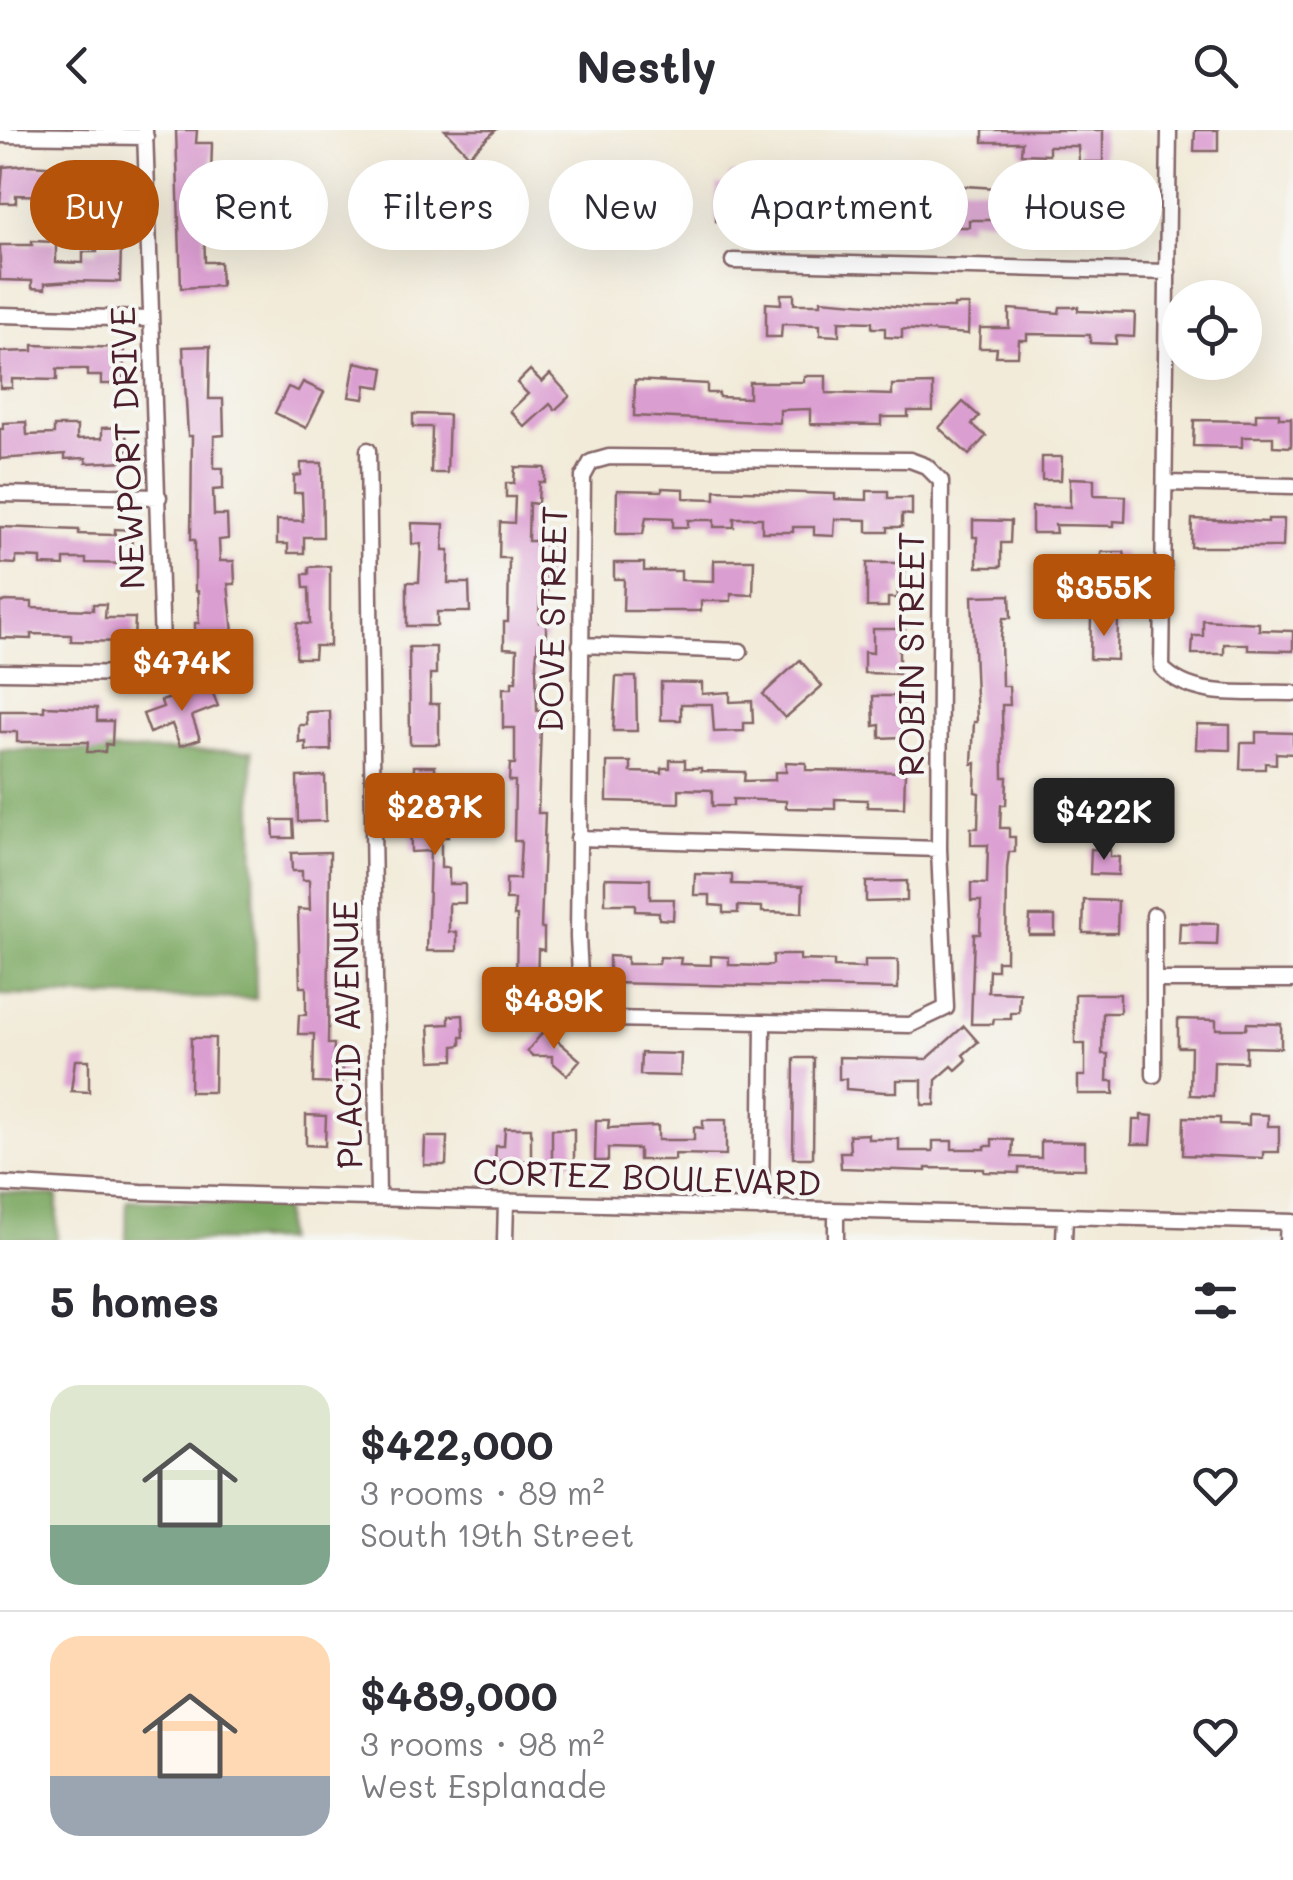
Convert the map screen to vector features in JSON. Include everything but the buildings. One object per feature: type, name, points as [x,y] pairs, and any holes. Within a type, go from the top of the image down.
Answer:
[{"type":"street","points":[[1169,130],[1162,668],[1172,679],[1194,690],[1293,693]]},
{"type":"street","points":[[0,136],[146,134]]},
{"type":"street","name":"NEWPORT DRIVE","points":[[0,672],[142,674],[156,664],[162,646],[146,134]]},
{"type":"street","points":[[733,260],[1168,272]]},
{"type":"street","points":[[0,315],[151,319]]},
{"type":"street","name":"PLACID AVENUE","points":[[368,450],[378,1198]]},
{"type":"street","name":"ROBIN STREET","points":[[591,462],[609,457],[910,460],[926,466],[941,482],[940,849],[946,1008],[910,1025],[762,1024]]},
{"type":"street","name":"DOVE STREET","points":[[591,462],[584,477],[580,645],[581,993],[594,1015],[610,1019],[762,1024]]},
{"type":"street","points":[[1166,482],[1293,486]]},
{"type":"street","points":[[0,494],[158,497]]},
{"type":"street","points":[[580,645],[740,651]]},
{"type":"street","points":[[578,838],[940,849]]},
{"type":"street","points":[[1154,915],[1154,1075]]},
{"type":"street","points":[[1155,980],[1293,980]]},
{"type":"street","points":[[761,1209],[762,1024]]},
{"type":"street","name":"CORTEZ BOULEVARD","points":[[0,1184],[140,1192],[1291,1222]]},
{"type":"street","points":[[505,1240],[506,1202]]},
{"type":"street","points":[[836,1212],[836,1240]]},
{"type":"street","points":[[1064,1240],[1065,1217]]},
{"type":"street","points":[[1288,1240],[1291,1222]]},
{"type":"green space","points":[[0,750],[252,751],[256,999],[0,995]]},
{"type":"green space","points":[[0,1192],[57,1196],[57,1240],[0,1240]]},
{"type":"green space","points":[[127,1200],[284,1204],[285,1240],[126,1240]]}]
